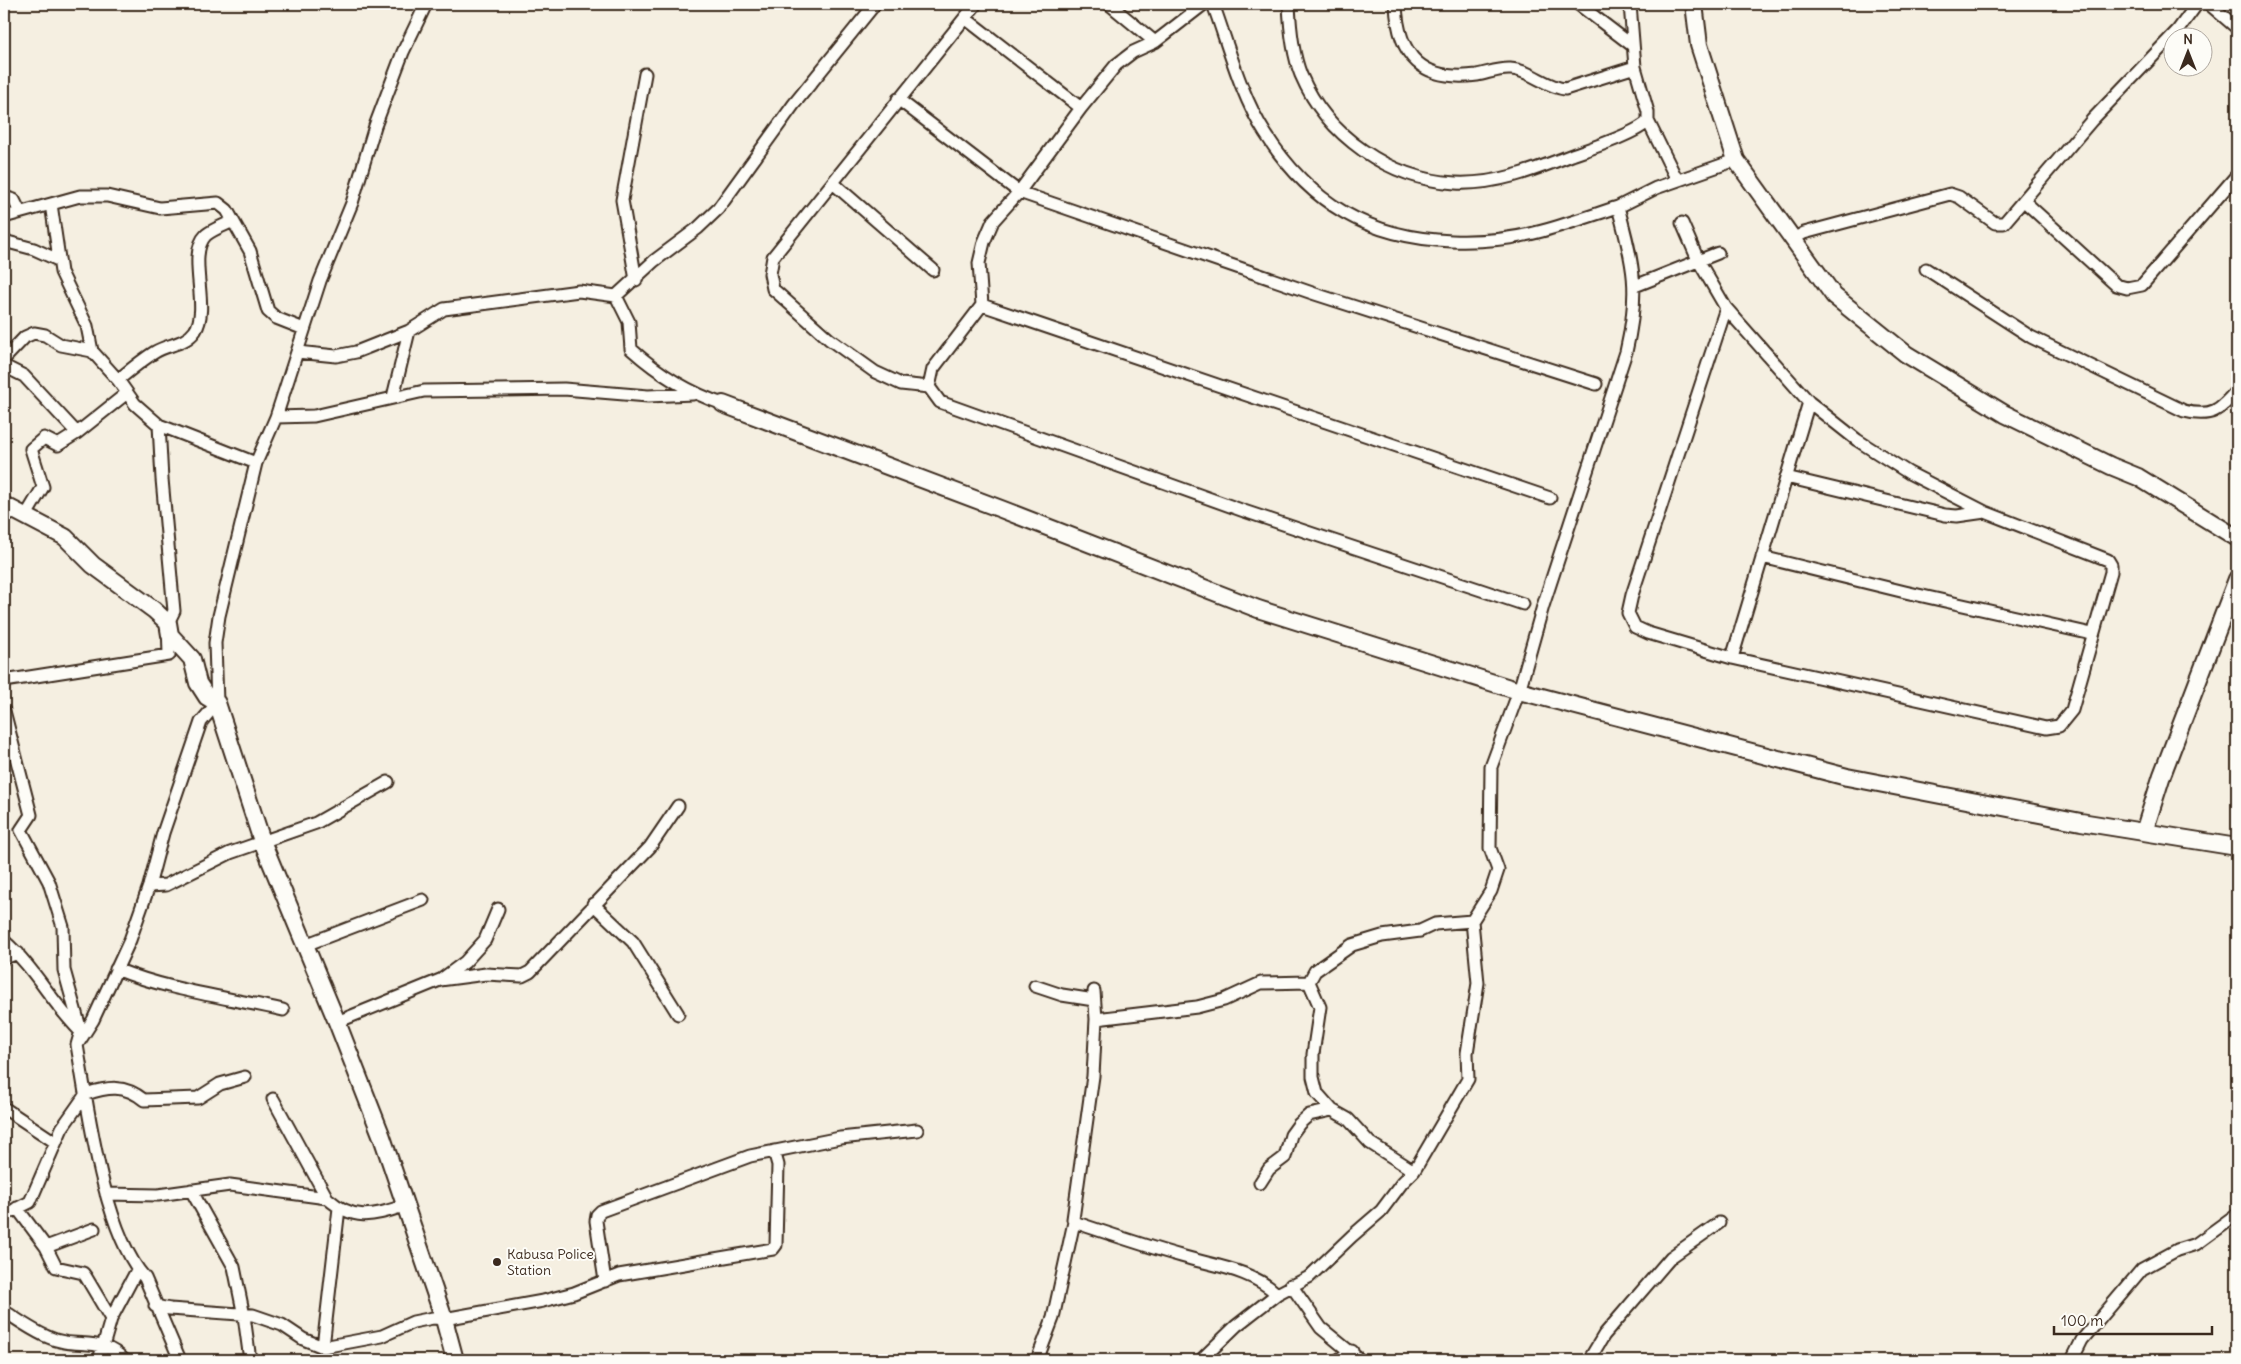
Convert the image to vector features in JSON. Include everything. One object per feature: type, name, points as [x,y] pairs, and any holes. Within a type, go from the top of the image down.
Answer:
[{"type":"street","points":[[426,4],[403,52],[374,126],[352,203],[321,276],[276,417],[256,463],[219,616],[215,644],[217,703],[262,841],[337,1022],[382,1137],[444,1320],[455,1360]]},
{"type":"street","points":[[297,352],[336,356],[362,350],[409,331],[444,309],[579,290],[616,296],[636,280],[654,261],[698,228],[718,209],[794,104],[875,4]]},
{"type":"street","points":[[976,4],[773,257],[770,274],[773,289],[830,339],[875,372],[901,384],[929,387],[940,402],[1244,511],[1523,604]]},
{"type":"street","points":[[1109,4],[1155,42]]},
{"type":"street","points":[[929,387],[933,370],[982,306],[979,263],[984,242],[993,221],[1019,192],[1081,108],[1116,65],[1133,52],[1155,42],[1204,4]]},
{"type":"street","points":[[1213,4],[1240,82],[1264,132],[1284,160],[1323,199],[1349,216],[1388,233],[1413,239],[1477,241],[1542,232],[1618,207],[1677,180],[1736,160]]},
{"type":"street","points":[[1289,4],[1293,42],[1302,75],[1328,120],[1368,154],[1412,176],[1455,183],[1501,179],[1530,171],[1580,152],[1639,128],[1648,121]]},
{"type":"street","points":[[1396,4],[1398,26],[1404,48],[1420,66],[1432,72],[1463,75],[1510,68],[1555,88],[1565,89],[1635,67]]},
{"type":"street","points":[[1578,4],[1633,46]]},
{"type":"street","points":[[1630,4],[1635,67],[1648,112],[1648,121],[1677,180]]},
{"type":"street","points":[[1694,4],[1699,45],[1736,160],[1834,296],[1906,354],[2005,414],[2111,466],[2138,476],[2237,538]]},
{"type":"street","points":[[1792,239],[1804,233],[1941,195],[1959,197],[1995,223],[1999,224],[2008,220],[2092,120],[2178,30],[2197,4]]},
{"type":"street","points":[[2209,4],[2237,28]]},
{"type":"street","points":[[965,18],[1081,108]]},
{"type":"street","points":[[636,280],[622,200],[644,74]]},
{"type":"street","points":[[898,99],[1019,192],[1315,294],[1596,384]]},
{"type":"street","points":[[2024,201],[2116,285],[2127,288],[2142,286],[2237,175]]},
{"type":"street","points":[[833,183],[933,270]]},
{"type":"street","points":[[4,217],[80,196],[107,196],[160,208],[218,203],[227,210],[250,251],[268,311],[276,318],[304,329]]},
{"type":"street","points":[[4,197],[14,200],[20,212]]},
{"type":"street","points":[[51,204],[61,272],[87,326],[92,351],[118,380],[135,404],[159,425],[256,463]]},
{"type":"street","points":[[1201,1360],[1236,1326],[1276,1294],[1309,1277],[1352,1236],[1372,1220],[1414,1172],[1468,1079],[1468,1054],[1478,983],[1472,922],[1496,882],[1498,870],[1490,848],[1492,767],[1519,691],[1543,606],[1626,352],[1634,319],[1635,286],[1628,244],[1618,207]]},
{"type":"street","points":[[118,380],[154,353],[183,342],[195,330],[201,316],[198,264],[200,248],[205,236],[233,221]]},
{"type":"street","points":[[1682,223],[1698,260],[1726,308],[1809,402],[1857,440],[1909,473],[1986,512],[2108,560],[2111,564],[2111,572],[2072,710],[2059,726],[2046,728],[1732,658],[1634,627],[1628,613],[1632,594],[1726,308]]},
{"type":"street","points":[[4,241],[34,249],[58,260]]},
{"type":"street","points":[[1635,286],[1718,253]]},
{"type":"street","points":[[1926,269],[2031,336],[2184,411],[2207,414],[2221,409],[2237,390]]},
{"type":"street","points":[[616,296],[629,322],[631,349],[653,369],[694,394],[1001,509],[1258,610],[1519,691],[1847,777],[2144,832],[2237,847]]},
{"type":"street","points":[[982,306],[1550,498]]},
{"type":"street","points":[[77,433],[5,358],[25,337],[34,331],[45,335],[61,345],[92,351]]},
{"type":"street","points":[[393,397],[409,331]]},
{"type":"street","points":[[276,417],[314,416],[424,391],[564,389],[648,396],[694,394]]},
{"type":"street","points":[[25,517],[43,487],[31,450],[44,438],[58,445],[77,433],[127,393]]},
{"type":"street","points":[[1732,658],[1809,402]]},
{"type":"street","points":[[4,681],[169,655],[168,623],[174,611],[162,489],[159,425]]},
{"type":"street","points":[[1786,477],[1945,515],[1986,512]]},
{"type":"street","points":[[4,505],[65,538],[93,565],[154,610],[168,623],[170,635],[192,659],[198,683],[207,697],[217,703]]},
{"type":"street","points":[[1762,556],[1905,592],[2092,634]]},
{"type":"street","points":[[2144,832],[2162,775],[2237,579]]},
{"type":"street","points":[[77,1045],[93,1020],[116,969],[149,886],[163,833],[202,722],[217,703]]},
{"type":"street","points":[[4,711],[31,814],[21,830],[49,882],[63,927],[64,970],[76,1009],[79,1026],[77,1045],[106,1194],[120,1234],[138,1270],[145,1278],[155,1306],[180,1360]]},
{"type":"street","points":[[149,886],[166,885],[230,852],[316,823],[388,782]]},
{"type":"street","points":[[440,980],[486,974],[522,976],[530,972],[593,904],[650,847],[678,806]]},
{"type":"street","points":[[305,945],[423,900]]},
{"type":"street","points":[[593,904],[633,942],[678,1014]]},
{"type":"street","points":[[337,1022],[440,980],[465,962],[486,940],[498,909]]},
{"type":"street","points":[[1309,982],[1315,971],[1352,945],[1382,936],[1420,931],[1435,924],[1472,922]]},
{"type":"street","points":[[4,941],[18,953],[68,1019],[79,1026]]},
{"type":"street","points":[[4,958],[18,953]]},
{"type":"street","points":[[116,969],[190,993],[283,1010]]},
{"type":"street","points":[[1096,1019],[1197,1007],[1224,1000],[1262,983],[1309,982]]},
{"type":"street","points":[[1309,982],[1320,1007],[1313,1054],[1313,1077],[1317,1093],[1332,1110],[1348,1118],[1370,1143],[1414,1172]]},
{"type":"street","points":[[1035,986],[1062,995],[1094,995],[1096,1019],[1093,1076],[1074,1209],[1074,1222],[1053,1318],[1037,1360]]},
{"type":"street","points":[[79,1026],[93,1020]]},
{"type":"street","points":[[4,1215],[30,1202],[55,1142],[86,1094],[117,1087],[134,1092],[144,1100],[198,1098],[220,1084],[245,1077]]},
{"type":"street","points":[[273,1099],[327,1198],[339,1208],[353,1215],[375,1215],[404,1206]]},
{"type":"street","points":[[4,1108],[55,1142]]},
{"type":"street","points":[[1260,1183],[1269,1169],[1285,1157],[1291,1135],[1299,1124],[1314,1113],[1332,1110]]},
{"type":"street","points":[[605,1281],[596,1221],[597,1215],[601,1211],[750,1156],[840,1138],[918,1130]]},
{"type":"street","points":[[155,1306],[244,1316],[252,1315],[282,1325],[303,1339],[323,1347],[382,1336],[413,1322],[433,1318],[444,1320],[543,1302],[619,1275],[661,1266],[773,1248],[776,1245],[778,1165],[774,1151]]},
{"type":"street","points":[[106,1194],[158,1195],[230,1185],[327,1198]]},
{"type":"street","points":[[191,1190],[234,1267],[244,1316],[250,1360]]},
{"type":"street","points":[[17,1208],[46,1247],[56,1267],[83,1273],[111,1319]]},
{"type":"street","points":[[323,1347],[339,1208]]},
{"type":"street","points":[[2072,1360],[2082,1340],[2142,1269],[2168,1258],[2177,1250],[2196,1244],[2237,1214]]},
{"type":"street","points":[[1074,1222],[1200,1262],[1232,1269],[1266,1283],[1276,1294]]},
{"type":"street","points":[[1588,1360],[1604,1335],[1671,1257],[1719,1223]]},
{"type":"street","points":[[46,1247],[94,1229]]},
{"type":"street","points":[[99,1360],[102,1344],[111,1319],[138,1270]]},
{"type":"street","points":[[1291,1285],[1321,1328],[1352,1351],[1360,1360]]},
{"type":"street","points":[[4,1312],[49,1338],[74,1344],[102,1344],[117,1352],[124,1360]]},
{"type":"street","points":[[1338,1360],[1352,1351]]},
{"type":"place","name":"Kabusa Police Station","points":[[497,1262]]}]
